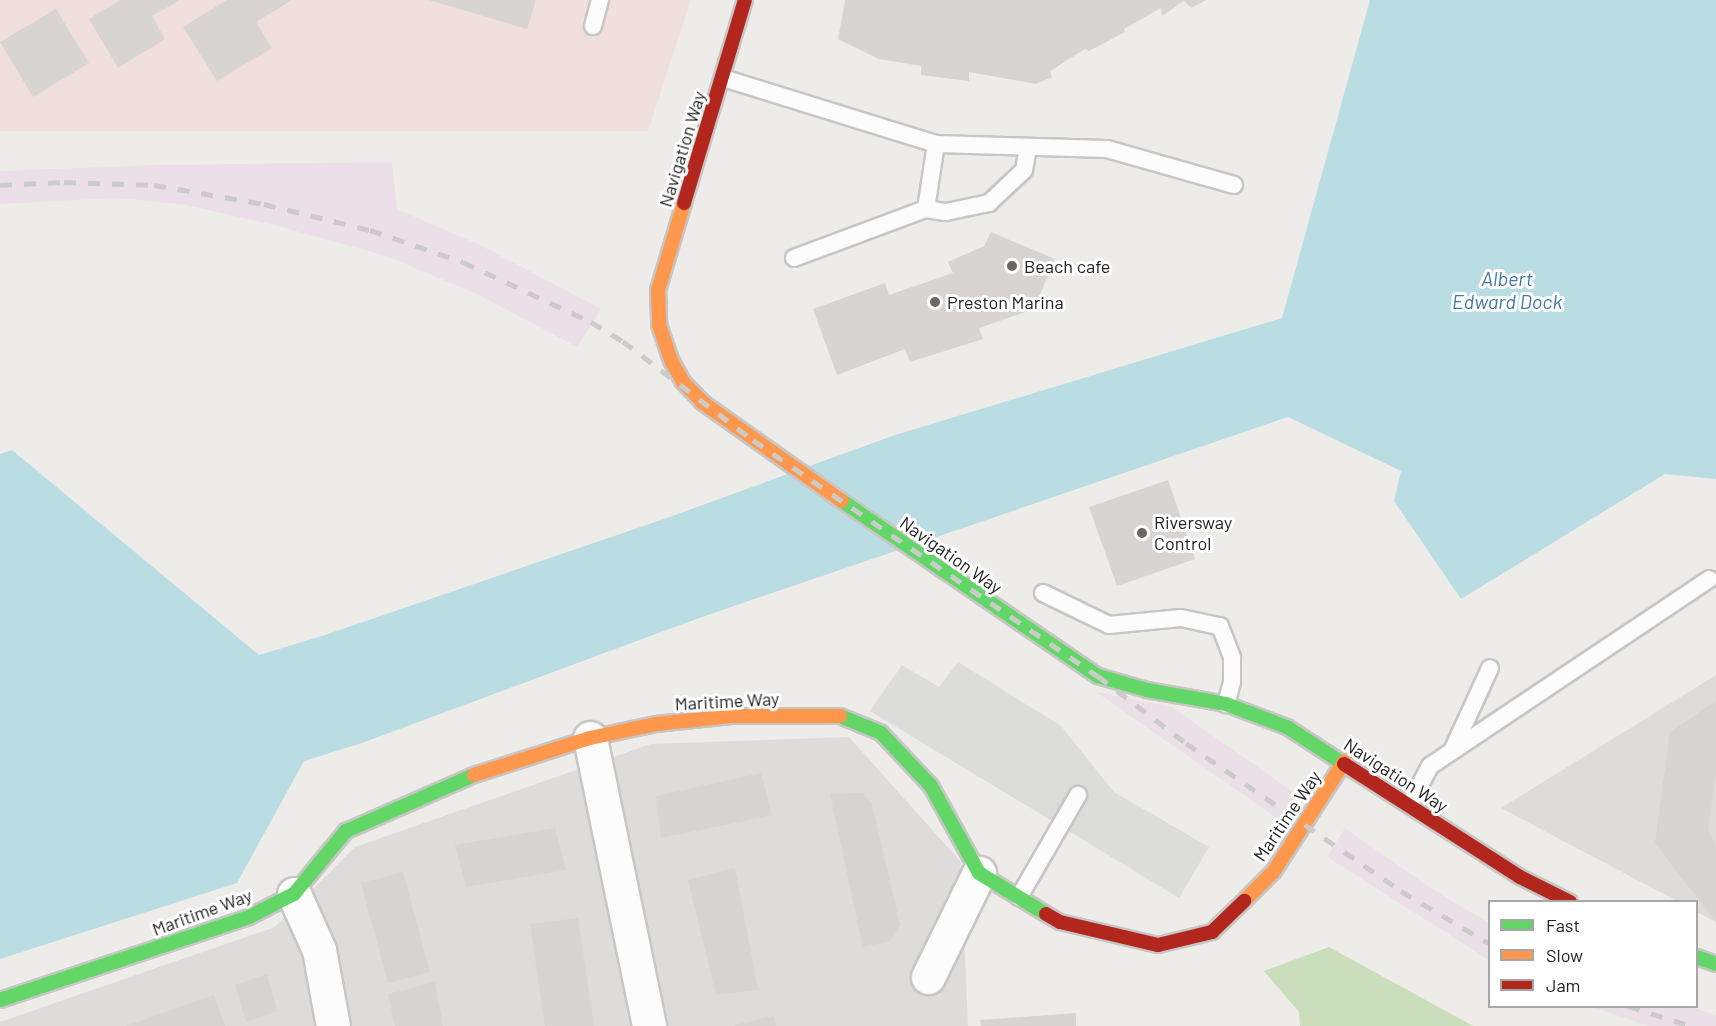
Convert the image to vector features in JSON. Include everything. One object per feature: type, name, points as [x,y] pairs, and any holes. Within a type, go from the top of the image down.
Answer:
[{"type":"street","name":"Navigation Way","points":[[745,0],[658,290],[659,325],[672,362],[683,382],[702,402],[753,440],[1001,612],[1098,676],[1147,690],[1226,704],[1287,727],[1410,804],[1520,877],[1566,900]]},
{"type":"street","name":"Maritime Way","points":[[0,1000],[247,918],[294,894],[346,831],[476,774],[590,738],[656,724],[732,716],[844,716],[881,733],[931,786],[979,873],[1060,922],[1158,945],[1212,932],[1274,871],[1344,762]]},
{"type":"street","points":[[590,738],[649,1026]]},
{"type":"street","points":[[928,977],[979,873]]},
{"type":"street","points":[[294,894],[319,950],[333,1026]]},
{"type":"street","points":[[1698,958],[1716,964]]},
{"type":"lane","points":[[593,26],[600,0]]},
{"type":"lane","points":[[723,78],[936,144],[1107,149],[1234,185]]},
{"type":"lane","points":[[926,209],[936,144]]},
{"type":"lane","points":[[794,258],[926,209],[946,212],[989,203],[1024,170],[1028,147]]},
{"type":"lane","points":[[1410,804],[1430,766],[1709,579]]},
{"type":"lane","points":[[1043,593],[1109,625],[1181,618],[1220,626],[1232,658],[1232,682],[1226,704]]},
{"type":"lane","points":[[1452,751],[1490,668]]},
{"type":"lane","points":[[1019,897],[1078,795]]},
{"type":"shaded area","points":[[0,0],[691,0],[648,131],[0,131]]},
{"type":"shaded area","points":[[392,162],[397,209],[480,245],[601,309],[577,347],[477,294],[386,256],[278,226],[186,205],[118,198],[0,204],[0,171],[154,165]]},
{"type":"shaded area","points":[[958,662],[1061,726],[1114,792],[1209,847],[1179,898],[870,711],[902,665],[939,687]]},
{"type":"shaded area","points":[[1716,675],[1716,922],[1698,913],[1698,900],[1675,900],[1501,808]]},
{"type":"shaded area","points":[[1096,692],[1172,707],[1299,796],[1281,821]]},
{"type":"shaded area","points":[[849,737],[961,862],[968,1026],[0,1026],[0,1022],[275,927],[355,847],[651,744]]},
{"type":"shaded area","points":[[1345,828],[1432,889],[1488,922],[1488,959],[1327,857]]},
{"type":"shaded area","points":[[1596,1008],[1693,1008],[1716,1015],[1716,1026],[1648,1026]]},
{"type":"green space","points":[[1329,947],[1473,1026],[1300,1026],[1299,1012],[1264,971]]},
{"type":"water","name":"Albert Edward Dock","points":[[1370,0],[1716,0],[1716,479],[1665,474],[1461,599],[1394,501],[1401,471],[1288,417],[699,618],[362,743],[304,761],[237,883],[0,959],[0,454],[12,450],[259,655],[322,636],[664,519],[895,435],[1282,318]]},
{"type":"building","points":[[120,0],[180,0],[152,16],[165,39],[118,68],[89,19]]},
{"type":"building","points":[[227,0],[292,0],[256,22],[272,48],[217,81],[183,27]]},
{"type":"building","points":[[429,0],[536,0],[527,29]]},
{"type":"building","points":[[845,0],[1206,0],[1191,8],[1184,1],[1162,16],[1161,8],[1124,29],[1125,32],[1089,51],[1085,49],[1050,71],[1052,77],[1036,84],[969,72],[969,81],[921,75],[921,66],[879,59],[838,39]]},
{"type":"building","points":[[56,9],[89,63],[33,97],[0,42]]},
{"type":"building","name":"Preston Marina","points":[[991,232],[1055,259],[1034,309],[979,328],[983,339],[910,362],[905,349],[837,375],[813,309],[885,283],[889,295],[953,273],[948,262],[984,246]]},
{"type":"building","name":"Riversway Control","points":[[1168,480],[1195,559],[1117,586],[1089,507]]},
{"type":"building","points":[[1716,701],[1716,770],[1708,832],[1716,843],[1716,922],[1655,843],[1670,732]]},
{"type":"building","points":[[761,773],[772,815],[661,838],[656,796]]},
{"type":"building","points":[[862,793],[872,804],[900,925],[890,941],[863,947],[830,794]]},
{"type":"building","points":[[555,828],[566,870],[466,887],[455,845]]},
{"type":"building","points":[[735,868],[758,990],[716,995],[688,880]]},
{"type":"building","points":[[403,872],[430,972],[388,983],[361,883]]},
{"type":"building","points":[[578,918],[594,1026],[545,1026],[530,924]]},
{"type":"building","points":[[267,974],[277,1011],[246,1022],[235,985]]},
{"type":"building","points":[[435,982],[443,1026],[395,1026],[388,994]]},
{"type":"building","points":[[214,995],[225,1026],[126,1026]]},
{"type":"building","points":[[1076,1013],[1076,1026],[981,1026],[980,1020]]},
{"type":"building","points":[[774,1016],[776,1026],[735,1025]]},
{"type":"railway","points":[[0,185],[64,182],[154,185],[264,204],[370,230],[463,262],[591,322],[623,341],[753,440],[1098,676],[1186,743],[1401,891],[1488,943]]},
{"type":"railway","points":[[1634,1008],[1691,1026]]},
{"type":"traffic: fast","points":[[842,501],[1098,676],[1147,690],[1226,704],[1287,727],[1344,764]]},
{"type":"traffic: fast","points":[[840,716],[881,733],[931,786],[979,873],[1046,914]]},
{"type":"traffic: fast","points":[[0,1000],[247,918],[294,894],[346,831],[474,775]]},
{"type":"traffic: fast","points":[[1698,958],[1716,964]]},
{"type":"traffic: slow","points":[[684,203],[658,290],[659,325],[672,362],[683,382],[702,402],[842,501]]},
{"type":"traffic: slow","points":[[474,775],[590,738],[656,724],[732,716],[840,716]]},
{"type":"traffic: slow","points":[[1244,901],[1274,871],[1344,762]]},
{"type":"traffic: jam","points":[[684,203],[745,0]]},
{"type":"traffic: jam","points":[[1344,764],[1520,877],[1566,900]]},
{"type":"traffic: jam","points":[[1046,914],[1060,922],[1158,945],[1212,932],[1244,901]]},
{"type":"place","name":"Beach cafe","points":[[1012,266]]},
{"type":"place","name":"Preston Marina","points":[[935,302]]},
{"type":"place","name":"Riversway Control","points":[[1142,533]]}]
